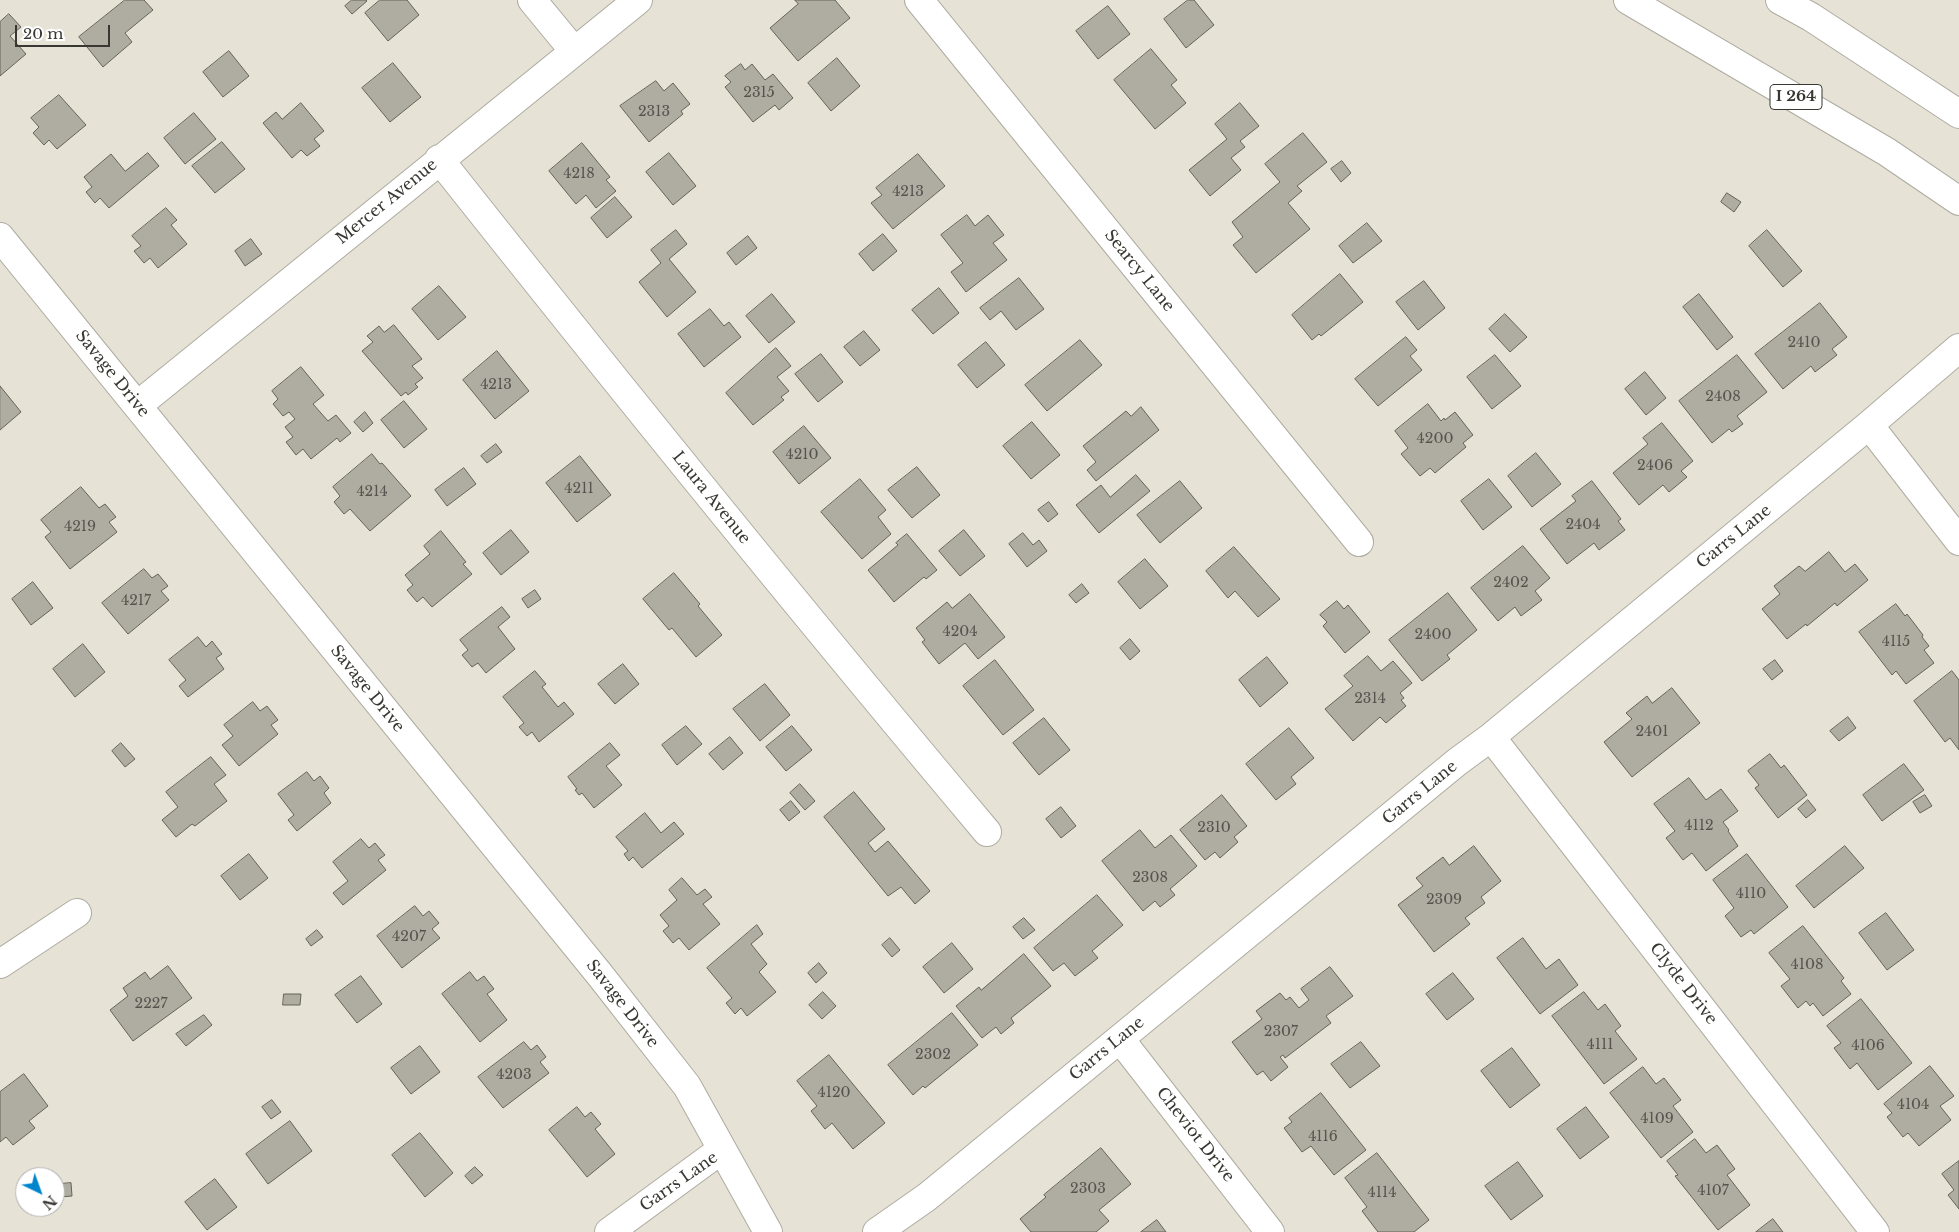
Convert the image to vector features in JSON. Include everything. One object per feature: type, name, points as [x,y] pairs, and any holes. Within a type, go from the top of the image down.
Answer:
[{"type":"main road","points":[[532,0],[574,51]]},
{"type":"main road","name":"Mercer Avenue","points":[[138,405],[439,159],[638,0]]},
{"type":"main road","name":"Searcy Lane","points":[[918,0],[1359,542]]},
{"type":"main road","name":"I 264","points":[[1628,0],[1887,152],[1959,201]]},
{"type":"main road","points":[[1780,0],[1811,17],[1959,114]]},
{"type":"main road","name":"Laura Avenue","points":[[439,159],[613,378],[881,705],[988,832]]},
{"type":"main road","name":"Savage Drive","points":[[0,236],[594,967],[687,1086],[721,1150]]},
{"type":"main road","name":"Garrs Lane","points":[[878,1232],[927,1197],[1450,768],[1491,737],[1869,425],[1959,348]]},
{"type":"main road","points":[[1869,425],[1959,541]]},
{"type":"main road","name":"Clyde Drive","points":[[1491,737],[1875,1232]]},
{"type":"main road","points":[[0,964],[77,913]]},
{"type":"main road","name":"Cheviot Drive","points":[[1120,1039],[1270,1232]]},
{"type":"main road","name":"Garrs Lane","points":[[609,1232],[721,1150],[768,1232]]},
{"type":"building","points":[[125,0],[144,0],[153,10],[125,33],[132,42],[103,67],[79,37]]},
{"type":"building","points":[[352,0],[367,1],[352,14],[345,6]]},
{"type":"building","points":[[380,0],[407,0],[419,15],[388,41],[365,13]]},
{"type":"building","points":[[795,0],[835,0],[850,18],[798,61],[770,28],[798,4]]},
{"type":"building","points":[[1188,0],[1194,0],[1214,25],[1186,48],[1164,19]]},
{"type":"building","points":[[1108,6],[1130,34],[1098,59],[1076,31]]},
{"type":"building","points":[[9,14],[21,27],[10,36],[26,54],[0,76],[0,22]]},
{"type":"building","points":[[1151,49],[1177,80],[1171,85],[1186,103],[1155,129],[1114,80]]},
{"type":"building","points":[[229,51],[249,76],[223,97],[203,72]]},
{"type":"building","points":[[837,58],[860,86],[831,111],[808,83]]},
{"type":"building","points":[[393,63],[421,97],[390,122],[362,88]]},
{"type":"building","points":[[741,64],[745,70],[752,64],[765,80],[773,74],[793,98],[779,110],[775,105],[753,122],[725,87],[731,82],[725,76]]},
{"type":"building","points":[[656,81],[664,91],[673,83],[690,104],[681,111],[683,114],[649,142],[620,106]]},
{"type":"building","points":[[59,95],[86,125],[57,149],[49,140],[44,145],[33,133],[39,127],[31,118]]},
{"type":"building","points":[[301,103],[324,131],[314,139],[320,146],[307,156],[301,150],[292,158],[263,123],[276,112],[282,119]]},
{"type":"building","points":[[1240,103],[1259,126],[1240,141],[1245,147],[1231,158],[1241,170],[1210,196],[1189,170],[1227,139],[1215,124]]},
{"type":"building","points":[[194,113],[216,139],[185,164],[164,138]]},
{"type":"building","points":[[1303,133],[1327,162],[1297,186],[1302,191],[1288,203],[1310,229],[1256,273],[1233,245],[1243,237],[1232,222],[1280,182],[1265,164]]},
{"type":"building","points":[[222,142],[245,169],[215,193],[192,166]]},
{"type":"building","points":[[582,143],[610,177],[606,180],[616,191],[596,208],[586,195],[576,204],[549,171]]},
{"type":"building","points":[[148,153],[159,166],[109,208],[100,198],[95,203],[86,192],[92,187],[84,177],[111,154],[125,171]]},
{"type":"building","points":[[669,153],[696,186],[673,205],[646,172]]},
{"type":"building","points":[[918,154],[945,186],[893,229],[871,203],[882,195],[876,188]]},
{"type":"building","points":[[1342,161],[1351,173],[1341,182],[1331,169]]},
{"type":"building","points":[[1727,193],[1741,202],[1734,212],[1721,202]]},
{"type":"building","points":[[615,197],[632,217],[607,238],[591,218]]},
{"type":"building","points":[[166,208],[177,220],[171,225],[187,244],[158,268],[150,258],[144,263],[134,251],[141,246],[132,236]]},
{"type":"building","points":[[967,215],[975,226],[988,215],[1004,235],[993,243],[1007,260],[966,292],[951,272],[963,263],[941,235]]},
{"type":"building","points":[[1367,223],[1382,241],[1353,263],[1339,246]]},
{"type":"building","points":[[676,230],[687,244],[669,259],[696,292],[667,317],[639,282],[661,263],[651,250]]},
{"type":"building","points":[[1767,230],[1802,271],[1783,287],[1749,246]]},
{"type":"building","points":[[883,234],[897,251],[873,271],[859,254]]},
{"type":"building","points":[[748,236],[757,248],[736,265],[727,253]]},
{"type":"building","points":[[251,239],[262,254],[245,266],[235,251]]},
{"type":"building","points":[[1340,274],[1363,302],[1321,336],[1319,334],[1312,340],[1292,315]]},
{"type":"building","points":[[1019,278],[1044,309],[1016,330],[1001,311],[990,320],[980,308]]},
{"type":"building","points":[[1424,281],[1445,308],[1418,330],[1396,302]]},
{"type":"building","points":[[439,286],[466,317],[438,340],[412,309]]},
{"type":"building","points":[[939,288],[959,313],[933,334],[912,310]]},
{"type":"building","points":[[772,294],[795,322],[769,343],[746,316]]},
{"type":"building","points":[[1699,294],[1733,337],[1717,350],[1683,307]]},
{"type":"building","points":[[1820,303],[1847,337],[1832,349],[1837,355],[1815,372],[1811,366],[1783,389],[1755,354]]},
{"type":"building","points":[[710,309],[724,326],[729,322],[741,337],[704,367],[678,334]]},
{"type":"building","points":[[1505,314],[1527,337],[1510,352],[1489,329]]},
{"type":"building","points":[[394,325],[422,359],[412,366],[423,378],[415,384],[418,387],[408,395],[406,392],[401,396],[362,351],[373,342],[367,336],[379,326],[384,332]]},
{"type":"building","points":[[864,331],[880,350],[860,366],[844,347]]},
{"type":"building","points":[[1406,337],[1417,350],[1410,356],[1422,370],[1378,406],[1355,379]]},
{"type":"building","points":[[1080,340],[1102,365],[1047,411],[1025,385]]},
{"type":"building","points":[[986,342],[1005,365],[977,388],[958,365]]},
{"type":"building","points":[[776,348],[791,366],[777,377],[789,391],[781,397],[784,400],[753,425],[726,393]]},
{"type":"building","points":[[497,351],[529,391],[495,419],[463,380]]},
{"type":"building","points":[[821,354],[843,382],[818,402],[795,374]]},
{"type":"building","points":[[1495,355],[1521,386],[1492,409],[1467,377]]},
{"type":"building","points":[[1737,355],[1767,392],[1737,416],[1743,424],[1732,432],[1729,429],[1712,443],[1679,401]]},
{"type":"building","points":[[301,367],[324,395],[313,404],[328,421],[336,415],[351,433],[340,442],[337,438],[311,459],[303,449],[296,455],[286,442],[293,437],[285,427],[295,419],[289,412],[283,416],[273,404],[278,399],[272,391]]},
{"type":"building","points":[[1645,372],[1666,398],[1646,415],[1625,389]]},
{"type":"building","points":[[0,386],[21,412],[0,430]]},
{"type":"building","points":[[404,401],[427,429],[404,448],[381,420]]},
{"type":"building","points":[[1428,404],[1441,421],[1455,412],[1473,435],[1463,443],[1466,447],[1435,473],[1430,468],[1420,476],[1401,454],[1408,448],[1395,431]]},
{"type":"building","points":[[1141,407],[1159,430],[1096,481],[1087,470],[1096,462],[1083,446],[1126,411],[1131,416]]},
{"type":"building","points":[[365,412],[373,423],[363,432],[354,422]]},
{"type":"building","points":[[1032,422],[1060,455],[1031,479],[1003,446]]},
{"type":"building","points":[[1662,423],[1693,461],[1681,471],[1687,477],[1669,492],[1663,485],[1639,505],[1613,473],[1648,444],[1643,438]]},
{"type":"building","points":[[804,426],[831,458],[799,484],[773,452]]},
{"type":"building","points":[[496,444],[502,452],[487,463],[481,456]]},
{"type":"building","points":[[1536,453],[1561,484],[1532,507],[1508,476]]},
{"type":"building","points":[[372,454],[411,496],[370,531],[350,509],[344,514],[334,502],[340,496],[333,487]]},
{"type":"building","points":[[580,456],[611,495],[577,522],[546,483]]},
{"type":"building","points":[[917,467],[940,495],[912,518],[888,490]]},
{"type":"building","points":[[464,468],[476,484],[447,506],[435,490]]},
{"type":"building","points":[[1136,475],[1150,491],[1099,533],[1076,505],[1101,485],[1110,497]]},
{"type":"building","points":[[860,479],[886,510],[878,517],[891,534],[862,559],[821,512]]},
{"type":"building","points":[[1489,479],[1512,507],[1483,530],[1461,501]]},
{"type":"building","points":[[1180,481],[1202,508],[1160,543],[1137,515]]},
{"type":"building","points":[[1592,481],[1621,519],[1618,521],[1625,530],[1599,550],[1594,543],[1567,564],[1540,529],[1576,501],[1572,496]]},
{"type":"building","points":[[81,487],[99,508],[105,504],[116,517],[109,522],[117,532],[70,569],[45,537],[51,532],[41,520]]},
{"type":"building","points":[[1049,502],[1058,514],[1048,522],[1038,510]]},
{"type":"building","points":[[511,530],[529,552],[501,575],[483,553]]},
{"type":"building","points":[[964,530],[985,556],[960,576],[939,551]]},
{"type":"building","points":[[441,531],[466,562],[463,564],[472,574],[432,607],[423,597],[417,602],[407,590],[413,585],[405,575],[430,554],[424,546]]},
{"type":"building","points":[[1023,533],[1033,545],[1039,540],[1047,551],[1027,567],[1009,544]]},
{"type":"building","points":[[907,534],[937,570],[926,579],[924,577],[894,602],[868,570],[898,545],[896,543]]},
{"type":"building","points":[[1523,546],[1550,578],[1535,591],[1542,600],[1521,616],[1515,607],[1498,621],[1471,588]]},
{"type":"building","points":[[1234,547],[1280,599],[1258,617],[1235,591],[1228,598],[1206,571]]},
{"type":"building","points":[[1829,552],[1845,572],[1855,564],[1868,580],[1837,606],[1835,603],[1807,626],[1806,624],[1787,639],[1762,609],[1780,594],[1774,586],[1799,566],[1805,571]]},
{"type":"building","points":[[1145,559],[1168,586],[1140,609],[1118,582]]},
{"type":"building","points":[[144,569],[152,578],[158,574],[168,586],[161,591],[169,600],[128,634],[102,603]]},
{"type":"building","points":[[674,573],[700,604],[698,606],[722,635],[696,657],[672,628],[669,630],[643,599]]},
{"type":"building","points":[[33,582],[53,608],[31,625],[12,599]]},
{"type":"building","points":[[1082,584],[1089,593],[1076,603],[1069,595]]},
{"type":"building","points":[[535,590],[541,599],[528,608],[522,599]]},
{"type":"building","points":[[1448,593],[1477,630],[1447,655],[1450,659],[1422,681],[1389,640]]},
{"type":"building","points":[[970,594],[1005,637],[978,659],[965,643],[939,664],[922,642],[925,640],[916,628],[947,602],[952,608]]},
{"type":"building","points":[[1337,601],[1344,609],[1348,605],[1370,632],[1345,653],[1323,626],[1327,622],[1320,615]]},
{"type":"building","points":[[1896,604],[1905,616],[1907,614],[1923,635],[1922,637],[1929,646],[1924,650],[1934,663],[1906,684],[1896,671],[1892,675],[1859,632]]},
{"type":"building","points":[[502,607],[510,617],[498,627],[515,649],[486,673],[478,663],[472,667],[462,655],[468,650],[460,640]]},
{"type":"building","points":[[198,637],[206,647],[212,641],[222,654],[216,658],[224,669],[188,697],[179,686],[186,680],[169,660]]},
{"type":"building","points":[[1130,639],[1140,651],[1130,660],[1120,648]]},
{"type":"building","points":[[83,644],[105,672],[75,697],[53,669]]},
{"type":"building","points":[[1368,656],[1381,671],[1393,661],[1412,683],[1400,693],[1404,698],[1401,700],[1406,706],[1386,723],[1380,717],[1353,741],[1325,709],[1353,686],[1344,676]]},
{"type":"building","points":[[1267,657],[1288,683],[1260,707],[1239,680]]},
{"type":"building","points":[[995,660],[1034,710],[1003,735],[963,686]]},
{"type":"building","points":[[1775,660],[1783,671],[1772,680],[1763,669]]},
{"type":"building","points":[[623,664],[639,684],[615,704],[598,684]]},
{"type":"building","points":[[535,671],[546,684],[542,687],[558,707],[564,702],[574,714],[539,742],[532,732],[527,736],[519,727],[524,723],[503,697]]},
{"type":"building","points":[[1952,671],[1959,680],[1959,750],[1950,738],[1945,742],[1914,701]]},
{"type":"building","points":[[765,684],[790,715],[760,741],[733,709]]},
{"type":"building","points":[[1672,688],[1700,723],[1632,777],[1604,742],[1632,719],[1626,713],[1647,696],[1652,703]]},
{"type":"building","points":[[253,702],[260,711],[267,706],[278,720],[271,725],[278,734],[239,766],[222,745],[233,736],[224,725]]},
{"type":"building","points":[[1848,717],[1856,728],[1839,741],[1830,731]]},
{"type":"building","points":[[1044,718],[1070,750],[1039,775],[1013,743]]},
{"type":"building","points":[[686,726],[702,744],[677,765],[662,745]]},
{"type":"building","points":[[792,726],[812,750],[786,771],[766,747]]},
{"type":"building","points":[[1289,728],[1314,758],[1291,777],[1296,784],[1276,800],[1246,764]]},
{"type":"building","points":[[730,737],[743,753],[723,770],[709,754]]},
{"type":"building","points":[[121,743],[135,759],[125,767],[112,751]]},
{"type":"building","points":[[610,743],[620,755],[606,766],[622,785],[594,808],[582,793],[579,795],[568,777]]},
{"type":"building","points":[[1770,754],[1781,768],[1784,765],[1807,795],[1778,818],[1755,788],[1759,785],[1748,771]]},
{"type":"building","points":[[211,757],[226,775],[214,784],[227,801],[195,826],[192,824],[176,837],[162,820],[178,807],[166,792]]},
{"type":"building","points":[[1904,764],[1924,790],[1882,821],[1863,795]]},
{"type":"building","points":[[307,772],[314,781],[320,776],[329,788],[324,793],[331,803],[297,831],[288,820],[294,815],[278,794]]},
{"type":"building","points":[[1689,778],[1706,800],[1721,789],[1738,811],[1723,822],[1738,846],[1706,871],[1692,853],[1683,860],[1666,838],[1675,831],[1654,804]]},
{"type":"building","points":[[800,784],[815,801],[805,810],[790,793]]},
{"type":"building","points":[[854,792],[885,829],[868,843],[875,852],[888,841],[930,891],[915,904],[901,887],[888,896],[824,817]]},
{"type":"building","points":[[1222,795],[1247,826],[1234,837],[1238,842],[1220,858],[1215,852],[1205,860],[1180,830]]},
{"type":"building","points":[[1925,795],[1932,806],[1920,813],[1913,802]]},
{"type":"building","points":[[1808,800],[1816,810],[1806,818],[1798,809]]},
{"type":"building","points":[[791,801],[800,812],[789,821],[780,810]]},
{"type":"building","points":[[1061,807],[1076,826],[1061,838],[1046,819]]},
{"type":"building","points":[[645,813],[661,833],[674,822],[684,834],[642,868],[633,857],[629,861],[624,854],[628,851],[616,837]]},
{"type":"building","points":[[1140,830],[1155,848],[1171,835],[1197,866],[1170,889],[1175,895],[1160,907],[1155,901],[1143,911],[1102,861]]},
{"type":"building","points":[[361,839],[369,848],[375,843],[385,855],[378,860],[386,870],[343,905],[333,893],[348,881],[333,862]]},
{"type":"building","points":[[1474,846],[1501,881],[1481,897],[1485,903],[1465,918],[1470,924],[1434,952],[1398,905],[1423,886],[1416,878],[1443,857],[1449,865]]},
{"type":"building","points":[[1845,846],[1864,868],[1814,908],[1796,886]]},
{"type":"building","points":[[249,854],[268,878],[240,900],[221,876]]},
{"type":"building","points":[[1747,854],[1788,907],[1754,934],[1751,930],[1741,937],[1725,916],[1734,908],[1713,880]]},
{"type":"building","points":[[682,878],[697,895],[705,889],[712,897],[703,904],[720,924],[689,950],[679,938],[673,943],[663,931],[669,926],[660,915],[677,900],[669,890]]},
{"type":"building","points":[[1097,895],[1123,925],[1092,951],[1098,958],[1075,976],[1064,963],[1053,971],[1034,948]]},
{"type":"building","points":[[415,906],[423,916],[429,911],[439,923],[432,929],[440,938],[402,968],[377,936]]},
{"type":"building","points":[[1886,913],[1914,950],[1887,970],[1859,933]]},
{"type":"building","points":[[1024,918],[1035,930],[1023,939],[1013,927]]},
{"type":"building","points":[[757,925],[763,934],[751,944],[767,964],[759,972],[776,992],[747,1016],[741,1008],[735,1014],[726,1003],[732,998],[707,968]]},
{"type":"building","points":[[1803,926],[1844,978],[1841,981],[1851,994],[1823,1016],[1813,1003],[1810,1006],[1806,1001],[1798,1008],[1781,986],[1790,979],[1769,953]]},
{"type":"building","points":[[317,930],[323,937],[311,946],[306,939]]},
{"type":"building","points":[[890,938],[900,950],[892,957],[882,945]]},
{"type":"building","points":[[1523,938],[1546,969],[1559,959],[1578,985],[1540,1014],[1497,958]]},
{"type":"building","points":[[952,943],[973,969],[944,993],[923,967]]},
{"type":"building","points":[[1024,954],[1051,986],[1011,1018],[1014,1023],[1001,1034],[996,1027],[982,1038],[956,1006],[979,987],[981,990]]},
{"type":"building","points":[[819,963],[827,973],[816,983],[808,973]]},
{"type":"building","points":[[168,966],[192,998],[133,1041],[110,1010],[128,996],[123,988],[145,972],[150,979]]},
{"type":"building","points":[[1330,967],[1353,996],[1326,1016],[1331,1023],[1285,1058],[1283,1055],[1280,1057],[1288,1067],[1271,1081],[1263,1071],[1257,1075],[1232,1042],[1262,1019],[1256,1011],[1280,993],[1286,1000],[1290,997],[1299,1008],[1309,1000],[1301,989]]},
{"type":"building","points":[[470,972],[477,981],[484,976],[494,989],[487,994],[507,1020],[480,1042],[442,994]]},
{"type":"building","points":[[1453,973],[1474,999],[1447,1020],[1426,994]]},
{"type":"building","points":[[361,976],[382,1004],[357,1023],[335,995]]},
{"type":"building","points":[[823,992],[836,1006],[822,1019],[809,1005]]},
{"type":"building","points":[[1584,992],[1598,1010],[1605,1004],[1621,1026],[1615,1031],[1637,1059],[1604,1084],[1552,1016]]},
{"type":"building","points":[[284,994],[301,994],[300,1005],[283,1005]]},
{"type":"building","points":[[1861,999],[1912,1063],[1878,1090],[1857,1063],[1850,1069],[1834,1048],[1841,1043],[1827,1026]]},
{"type":"building","points":[[952,1013],[978,1045],[925,1088],[923,1086],[913,1095],[888,1065]]},
{"type":"building","points":[[204,1015],[212,1025],[186,1046],[176,1034]]},
{"type":"building","points":[[524,1042],[531,1050],[537,1045],[546,1057],[540,1062],[549,1073],[503,1108],[478,1077]]},
{"type":"building","points":[[1361,1042],[1380,1066],[1350,1088],[1331,1064]]},
{"type":"building","points":[[420,1046],[440,1072],[411,1094],[391,1068]]},
{"type":"building","points":[[1512,1048],[1540,1085],[1510,1108],[1481,1071]]},
{"type":"building","points":[[829,1055],[885,1123],[853,1149],[832,1123],[825,1129],[811,1111],[817,1106],[797,1081]]},
{"type":"building","points":[[1930,1066],[1954,1096],[1940,1106],[1951,1120],[1919,1146],[1908,1133],[1903,1137],[1887,1117],[1892,1113],[1884,1104]]},
{"type":"building","points":[[1643,1067],[1656,1084],[1664,1078],[1681,1100],[1673,1106],[1693,1132],[1661,1158],[1610,1093]]},
{"type":"building","points":[[24,1074],[48,1106],[29,1121],[35,1128],[13,1145],[6,1137],[0,1142],[0,1092]]},
{"type":"building","points":[[1321,1093],[1366,1150],[1334,1175],[1311,1146],[1302,1152],[1284,1128],[1292,1122],[1289,1118]]},
{"type":"building","points":[[272,1100],[281,1112],[271,1119],[262,1107]]},
{"type":"building","points":[[577,1107],[585,1117],[591,1112],[601,1124],[595,1129],[615,1154],[587,1177],[549,1130]]},
{"type":"building","points":[[1586,1107],[1609,1137],[1580,1159],[1557,1129]]},
{"type":"building","points":[[290,1121],[312,1151],[268,1184],[246,1154]]},
{"type":"building","points":[[420,1133],[453,1173],[425,1197],[392,1155]]},
{"type":"building","points":[[1695,1139],[1706,1153],[1717,1145],[1735,1169],[1727,1175],[1750,1205],[1718,1230],[1675,1176],[1678,1175],[1667,1161]]},
{"type":"building","points":[[1101,1148],[1131,1184],[1099,1210],[1109,1221],[1096,1232],[1031,1232],[1020,1219],[1046,1197],[1044,1195]]},
{"type":"building","points":[[1377,1153],[1429,1220],[1414,1232],[1378,1232],[1362,1211],[1367,1207],[1345,1178]]},
{"type":"building","points":[[1959,1161],[1959,1209],[1948,1195],[1954,1190],[1942,1174]]},
{"type":"building","points":[[1518,1162],[1543,1196],[1511,1220],[1485,1186]]},
{"type":"building","points":[[475,1167],[483,1175],[472,1184],[465,1176]]},
{"type":"building","points":[[215,1179],[237,1207],[207,1230],[185,1202]]},
{"type":"building","points":[[71,1183],[72,1196],[65,1197],[65,1184]]},
{"type":"building","points":[[1773,1219],[1783,1232],[1756,1232]]},
{"type":"building","points":[[1157,1220],[1166,1232],[1141,1232]]}]
